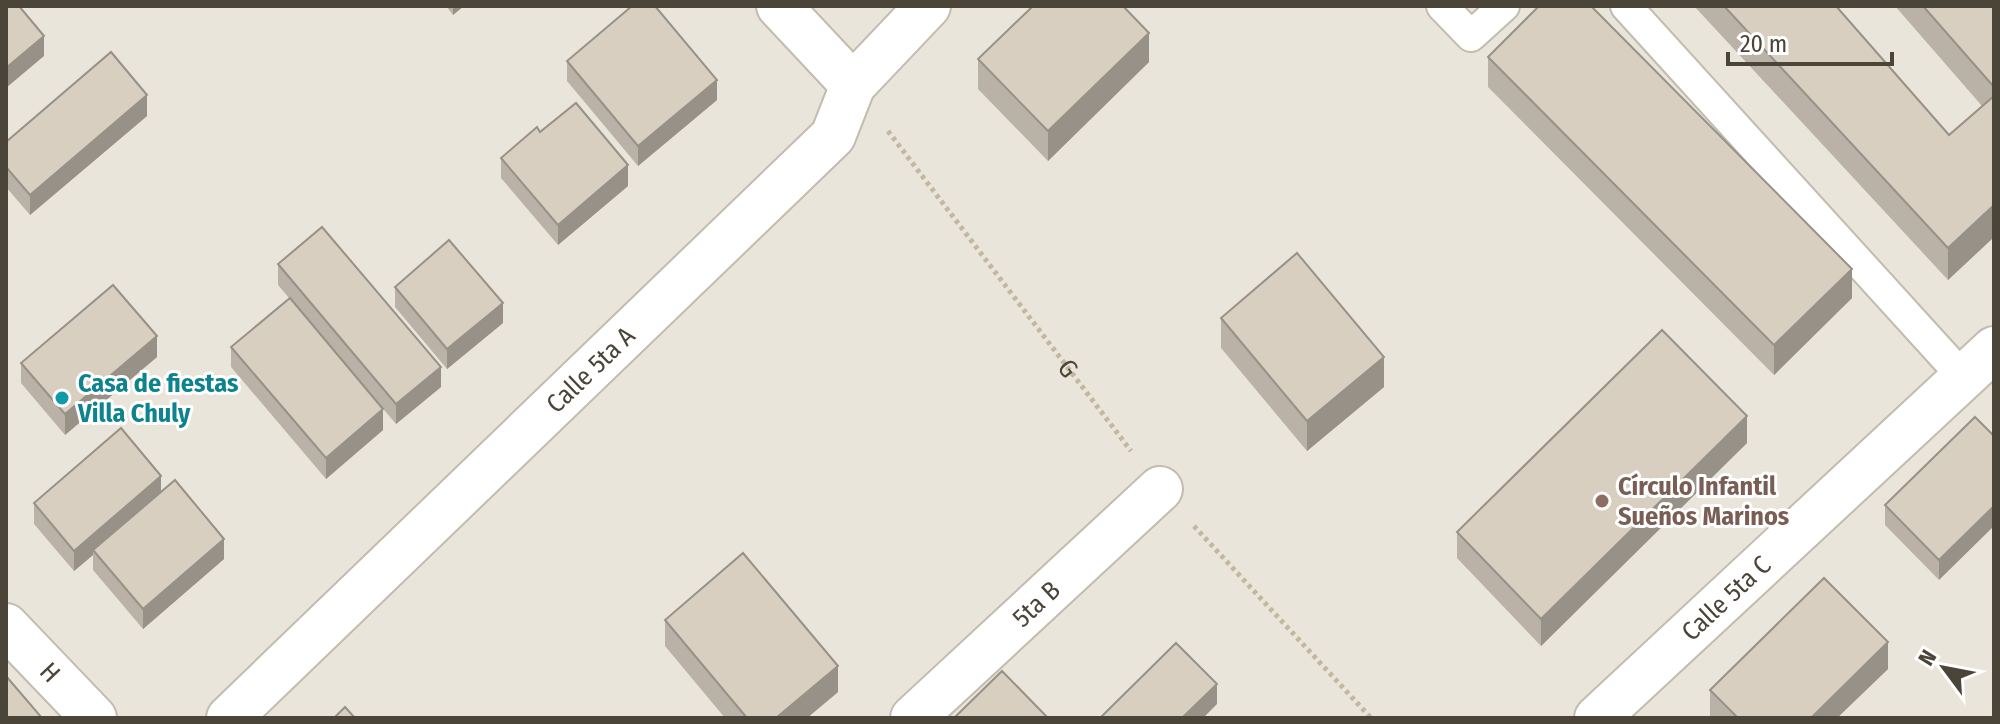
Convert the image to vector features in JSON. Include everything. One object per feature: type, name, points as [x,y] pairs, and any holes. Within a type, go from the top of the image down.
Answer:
[{"type":"street","points":[[779,6],[853,85]]},
{"type":"street","name":"Calle 5ta A","points":[[229,718],[833,136],[853,85],[928,6]]},
{"type":"street","name":"Calle 5ta C","points":[[1600,717],[1979,363]]},
{"type":"street","name":"5ta B","points":[[913,718],[1160,489]]},
{"type":"street","name":"H","points":[[6,626],[94,718]]},
{"type":"lane","points":[[1442,6],[1471,36],[1504,6]]},
{"type":"lane","points":[[1626,6],[1979,363]]},
{"type":"path","name":"G","points":[[853,85],[1160,489],[1371,718]]},
{"type":"shaded area","points":[[6,6],[1994,6],[1994,718],[6,718]]},
{"type":"building","points":[[6,6],[19,6],[44,36],[6,68]]},
{"type":"building","points":[[632,6],[655,6],[717,80],[638,146],[567,61]]},
{"type":"building","points":[[1033,6],[1123,6],[1149,33],[1048,131],[978,59]]},
{"type":"building","points":[[1539,6],[1591,6],[1852,269],[1774,345],[1488,57]]},
{"type":"building","points":[[1724,6],[1836,6],[1949,135],[1994,96],[1994,205],[1948,248]]},
{"type":"building","points":[[1923,6],[1994,6],[1994,87]]},
{"type":"building","points":[[111,52],[147,95],[30,195],[6,167],[6,142]]},
{"type":"building","points":[[576,103],[628,165],[558,225],[501,158],[537,127],[540,132]]},
{"type":"building","points":[[322,227],[441,367],[396,404],[278,264]]},
{"type":"building","points":[[449,240],[503,303],[447,349],[395,287]]},
{"type":"building","points":[[1297,253],[1384,357],[1307,421],[1221,318]]},
{"type":"building","points":[[113,285],[157,336],[65,414],[21,363]]},
{"type":"building","points":[[290,298],[383,409],[326,458],[231,347]]},
{"type":"building","name":"Círculo Infantil Sueños Marinos","points":[[1662,330],[1747,416],[1541,619],[1457,532]]},
{"type":"building","points":[[1975,417],[1994,436],[1994,506],[1939,560],[1885,505]]},
{"type":"building","points":[[121,428],[161,476],[74,551],[34,503]]},
{"type":"building","points":[[175,480],[224,539],[143,609],[93,550]]},
{"type":"building","points":[[743,553],[838,666],[776,718],[747,718],[665,620]]},
{"type":"building","points":[[1824,578],[1888,642],[1811,718],[1738,718],[1710,690]]},
{"type":"building","points":[[1176,643],[1217,684],[1182,718],[1100,718]]},
{"type":"building","points":[[1002,671],[1048,718],[954,718]]},
{"type":"building","points":[[6,676],[42,718],[6,718]]},
{"type":"building","points":[[345,707],[355,718],[334,718]]},
{"type":"place","name":"Casa de fiestas Villa Chuly","points":[[62,398]]},
{"type":"place","name":"Círculo Infantil Sueños Marinos","points":[[1602,501]]}]
